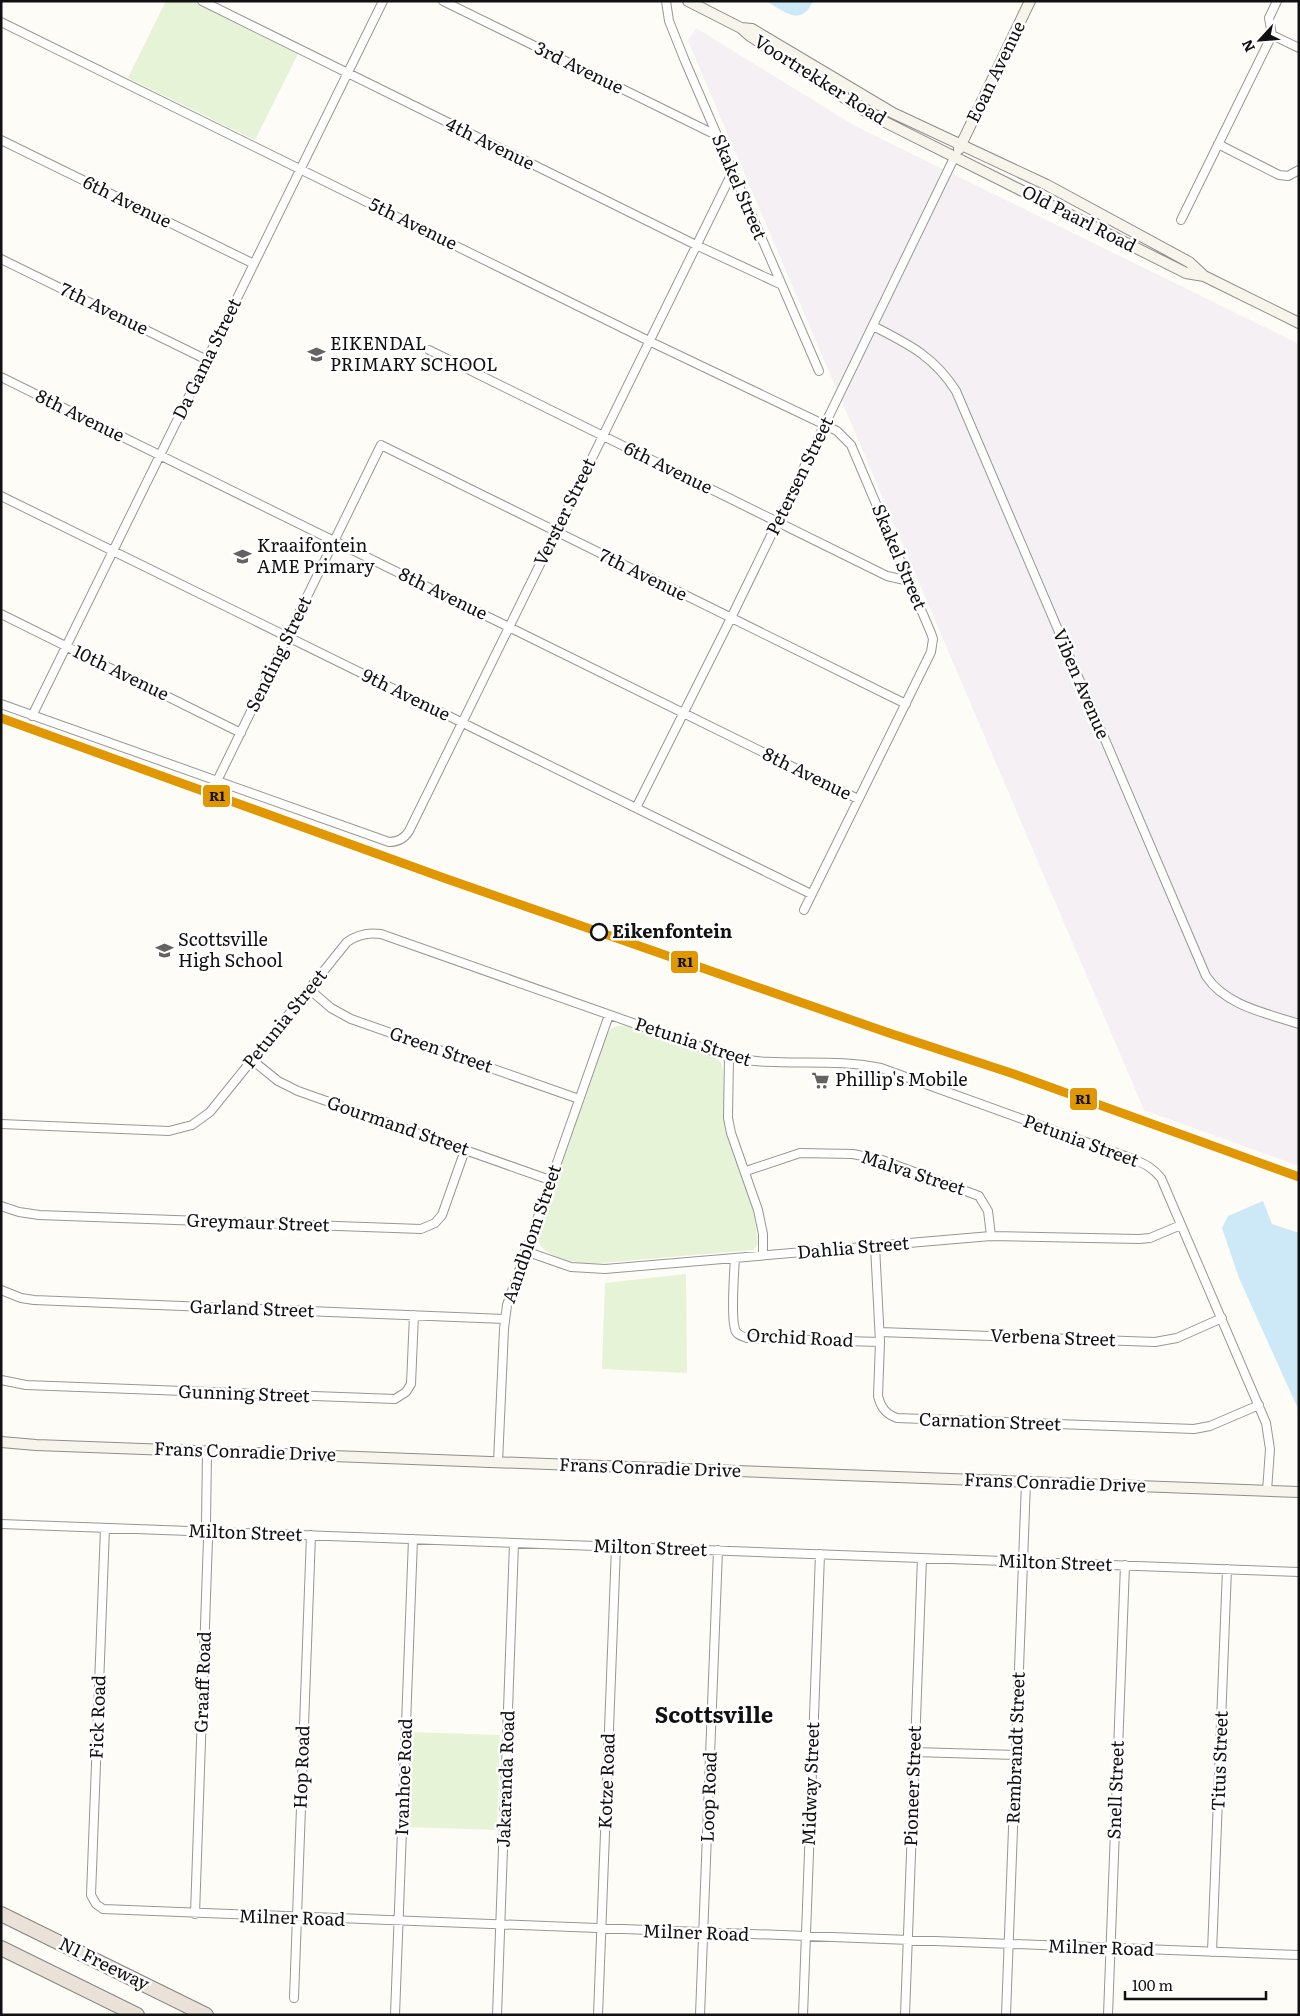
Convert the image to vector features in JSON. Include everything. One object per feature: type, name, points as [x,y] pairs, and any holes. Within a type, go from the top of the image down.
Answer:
[{"type":"highway","name":"N1 Freeway","points":[[1,1914],[206,2015]]},
{"type":"highway","name":"N1 Freeway","points":[[1,1948],[137,2015]]},
{"type":"street","name":"4th Avenue","points":[[202,1],[696,245],[780,284]]},
{"type":"street","name":"Da Gama Street","points":[[32,716],[383,1]]},
{"type":"street","name":"3rd Avenue","points":[[442,1],[716,135]]},
{"type":"street","name":"Skakel Street","points":[[666,1],[670,21],[716,135],[819,371]]},
{"type":"street","name":"Voortrekker Road","points":[[688,1],[742,28],[750,36],[848,102],[955,156]]},
{"type":"street","name":"Eoan Avenue","points":[[962,144],[1030,1]]},
{"type":"street","points":[[1181,220],[1272,36],[1269,18],[1278,1]]},
{"type":"street","name":"5th Avenue","points":[[1,22],[649,341],[825,425]]},
{"type":"street","name":"Voortrekker Road","points":[[742,28],[752,29],[893,112],[962,144]]},
{"type":"street","points":[[1272,36],[1299,48]]},
{"type":"street","name":"6th Avenue","points":[[1,140],[254,264]]},
{"type":"street","name":"Petersen Street","points":[[636,808],[682,712],[731,618],[962,144]]},
{"type":"street","name":"Old Paarl Road","points":[[962,144],[1047,185],[1189,262],[1204,276],[1299,323]]},
{"type":"street","points":[[1218,144],[1279,175],[1288,176],[1299,170]]},
{"type":"street","name":"Old Paarl Road","points":[[955,156],[1186,273],[1204,276]]},
{"type":"street","name":"Verster Street","points":[[217,782],[389,842],[399,841],[407,835],[733,171]]},
{"type":"street","name":"7th Avenue","points":[[1,259],[207,360]]},
{"type":"street","name":"Viben Avenue","points":[[873,326],[923,353],[942,371],[956,391],[1206,976],[1215,988],[1233,1001],[1299,1024]]},
{"type":"street","name":"6th Avenue","points":[[429,350],[887,576],[909,581]]},
{"type":"street","name":"8th Avenue","points":[[1,377],[858,799]]},
{"type":"street","name":"Skakel Street","points":[[825,425],[845,437],[850,445],[931,632],[933,645],[906,704]]},
{"type":"street","name":"7th Avenue","points":[[381,445],[906,704]]},
{"type":"street","name":"Sending Street","points":[[217,782],[381,445]]},
{"type":"street","name":"9th Avenue","points":[[1,496],[811,894]]},
{"type":"street","name":"10th Avenue","points":[[1,614],[241,733]]},
{"type":"street","points":[[1,704],[217,782]]},
{"type":"street","points":[[804,910],[906,704]]},
{"type":"street","name":"Petunia Street","points":[[1,1124],[169,1131],[184,1128],[198,1121],[210,1112],[347,942],[358,936],[373,933],[381,934],[729,1057],[758,1063],[830,1062],[882,1068],[1133,1159],[1150,1167],[1161,1178],[1259,1405],[1268,1432],[1270,1449],[1267,1491]]},
{"type":"street","name":"Green Street","points":[[309,989],[332,1008],[351,1019],[579,1099]]},
{"type":"street","name":"Aandblom Street","points":[[498,1462],[505,1319],[511,1291],[609,1014]]},
{"type":"street","points":[[729,1057],[728,1118],[731,1133],[746,1171],[758,1210],[763,1234],[763,1255]]},
{"type":"street","name":"Gourmand Street","points":[[252,1060],[278,1081],[298,1091],[550,1180]]},
{"type":"street","name":"Greymaur Street","points":[[1,1206],[19,1212],[38,1215],[421,1229],[435,1223],[442,1215],[465,1150]]},
{"type":"street","name":"Malva Street","points":[[746,1171],[800,1153],[853,1154],[882,1160],[979,1196],[988,1211],[991,1236]]},
{"type":"street","name":"Dahlia Street","points":[[525,1251],[571,1267],[587,1269],[991,1236],[1139,1239],[1150,1238],[1181,1225]]},
{"type":"street","name":"Carnation Street","points":[[875,1246],[880,1332],[878,1396],[880,1404],[890,1416],[898,1418],[1194,1429],[1210,1426],[1259,1405]]},
{"type":"street","name":"Orchid Road","points":[[735,1258],[734,1329],[738,1334],[747,1338],[880,1342]]},
{"type":"street","name":"Garland Street","points":[[1,1290],[21,1298],[34,1300],[505,1319]]},
{"type":"street","name":"Gunning Street","points":[[1,1380],[26,1385],[395,1399],[406,1392],[412,1380],[414,1315]]},
{"type":"street","name":"Verbena Street","points":[[880,1332],[1155,1342],[1177,1338],[1222,1318]]},
{"type":"street","name":"Frans Conradie Drive","points":[[1,1442],[1299,1492]]},
{"type":"street","name":"Graaff Road","points":[[195,1914],[207,1531],[207,1451]]},
{"type":"street","name":"Rembrandt Street","points":[[1006,2015],[1026,1482]]},
{"type":"street","name":"Milton Street","points":[[1,1524],[1299,1572]]},
{"type":"street","name":"Fick Road","points":[[96,1904],[91,1895],[105,1528]]},
{"type":"street","name":"Hop Road","points":[[294,1998],[311,1535]]},
{"type":"street","name":"Ivanhoe Road","points":[[395,2015],[413,1539]]},
{"type":"street","name":"Jakaranda Road","points":[[497,2015],[514,1543]]},
{"type":"street","name":"Kotze Road","points":[[598,2015],[616,1546]]},
{"type":"street","name":"Loop Road","points":[[700,2015],[718,1550]]},
{"type":"street","name":"Midway Street","points":[[803,2015],[820,1554]]},
{"type":"street","name":"Pioneer Street","points":[[905,2015],[922,1558]]},
{"type":"street","name":"Snell Street","points":[[1108,2015],[1125,1565]]},
{"type":"street","name":"Titus Street","points":[[1212,1952],[1227,1569]]},
{"type":"street","points":[[914,1752],[1016,1755]]},
{"type":"street","name":"Milner Road","points":[[96,1904],[107,1910],[195,1914],[1299,1955]]},
{"type":"shaded area","points":[[696,28],[855,126],[1299,344],[1299,1166],[1144,1110],[688,41]]},
{"type":"green space","points":[[166,1],[191,1],[298,54],[255,140],[128,78]]},
{"type":"green space","points":[[625,1026],[715,1058],[721,1062],[726,1128],[754,1214],[758,1244],[753,1250],[589,1264],[557,1257],[543,1249],[539,1243],[537,1236],[608,1033],[612,1028]]},
{"type":"green space","points":[[686,1274],[687,1373],[602,1369],[605,1283]]},
{"type":"green space","points":[[409,1732],[500,1735],[497,1830],[406,1827]]},
{"type":"water","points":[[766,1],[813,1],[803,14],[798,16],[786,13]]},
{"type":"water","points":[[1263,1201],[1272,1224],[1299,1233],[1299,1411],[1239,1278],[1222,1228],[1228,1216]]},
{"type":"transit line","name":"R1","points":[[1,718],[444,878],[889,1033],[1014,1074],[1299,1177]]},
{"type":"place","name":"EIKENDAL PRIMARY SCHOOL","points":[[316,354]]},
{"type":"place","name":"Kraaifontein AME Primary","points":[[243,556]]},
{"type":"place","name":"Eikenfontein","points":[[599,932]]},
{"type":"place","name":"Scottsville High School","points":[[164,950]]},
{"type":"place","name":"Phillip's Mobile","points":[[821,1080]]},
{"type":"district","name":"Scottsville","points":[[714,1715]]}]
